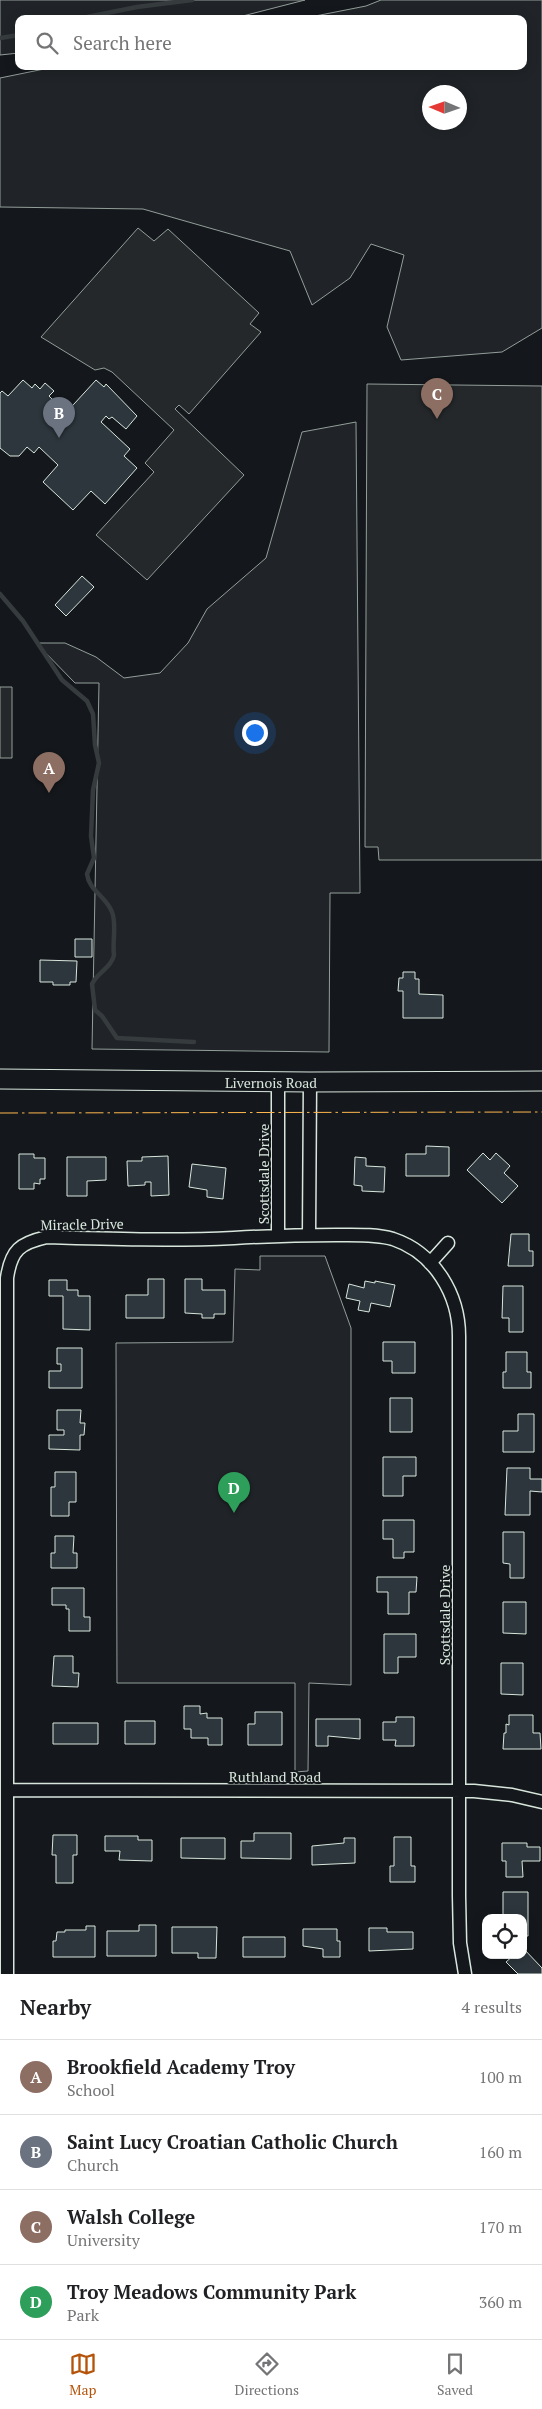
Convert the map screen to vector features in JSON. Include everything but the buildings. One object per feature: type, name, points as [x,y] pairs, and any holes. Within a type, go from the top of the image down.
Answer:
[{"type":"main road","name":"Livernois Road","points":[[0,1079],[278,1082],[542,1081]]},
{"type":"street","name":"Scottsdale Drive","points":[[278,1082],[278,1236],[357,1236],[392,1239],[408,1246],[430,1263],[450,1291],[456,1306],[459,1321],[460,1943],[465,1974]]},
{"type":"street","points":[[309,1235],[310,1082]]},
{"type":"street","name":"Miracle Drive","points":[[7,1974],[7,1790],[3,1611],[7,1278],[12,1258],[18,1249],[32,1240],[47,1238],[194,1239],[278,1236]]},
{"type":"street","points":[[430,1263],[448,1243]]},
{"type":"street","name":"Ruthland Road","points":[[7,1790],[460,1791],[495,1792],[542,1802]]},
{"type":"shaded area","points":[[0,0],[305,0],[247,15],[15,15],[15,53],[0,55]]},
{"type":"shaded area","points":[[381,0],[542,0],[542,328],[502,352],[401,360],[387,327],[404,255],[371,244],[350,278],[312,305],[290,251],[143,209],[0,207],[0,78],[39,70],[527,70],[527,15],[320,15],[366,6]]},
{"type":"shaded area","points":[[138,228],[154,241],[168,229],[259,313],[250,324],[261,332],[189,414],[179,405],[175,409],[244,475],[147,580],[96,535],[154,472],[145,463],[174,430],[112,372],[104,368],[95,370],[41,337]]},
{"type":"shaded area","points":[[367,384],[542,386],[542,860],[379,860],[378,847],[365,847]]},
{"type":"shaded area","points":[[356,422],[360,893],[330,893],[329,1052],[92,1049],[99,683],[75,683],[36,643],[65,643],[96,657],[124,678],[160,673],[188,643],[207,609],[266,558],[302,432]]},
{"type":"shaded area","points":[[0,687],[12,687],[12,758],[0,758]]},
{"type":"shaded area","points":[[260,1256],[325,1256],[351,1328],[351,1685],[309,1683],[308,1771],[295,1772],[295,1683],[117,1683],[116,1343],[233,1342],[235,1269],[260,1270]]},
{"type":"waterway","points":[[97,15],[137,7],[192,0]]},
{"type":"waterway","points":[[0,38],[15,36]]},
{"type":"waterway","points":[[0,594],[23,621],[62,680],[87,701],[93,714],[95,745],[99,763],[93,790],[91,836],[94,858],[87,874],[91,885],[109,906],[112,912],[114,927],[113,959],[92,984],[95,1010],[102,1016],[117,1038],[194,1042]]},
{"type":"power","points":[[0,1113],[542,1112]]},
{"type":"place","name":"Walsh College","points":[[437,419]]},
{"type":"place","name":"Saint Lucy Croatian Catholic Church","points":[[59,438]]},
{"type":"place","name":"Brookfield Academy Troy","points":[[49,793]]},
{"type":"place","name":"Troy Meadows Community Park","points":[[234,1513]]}]
